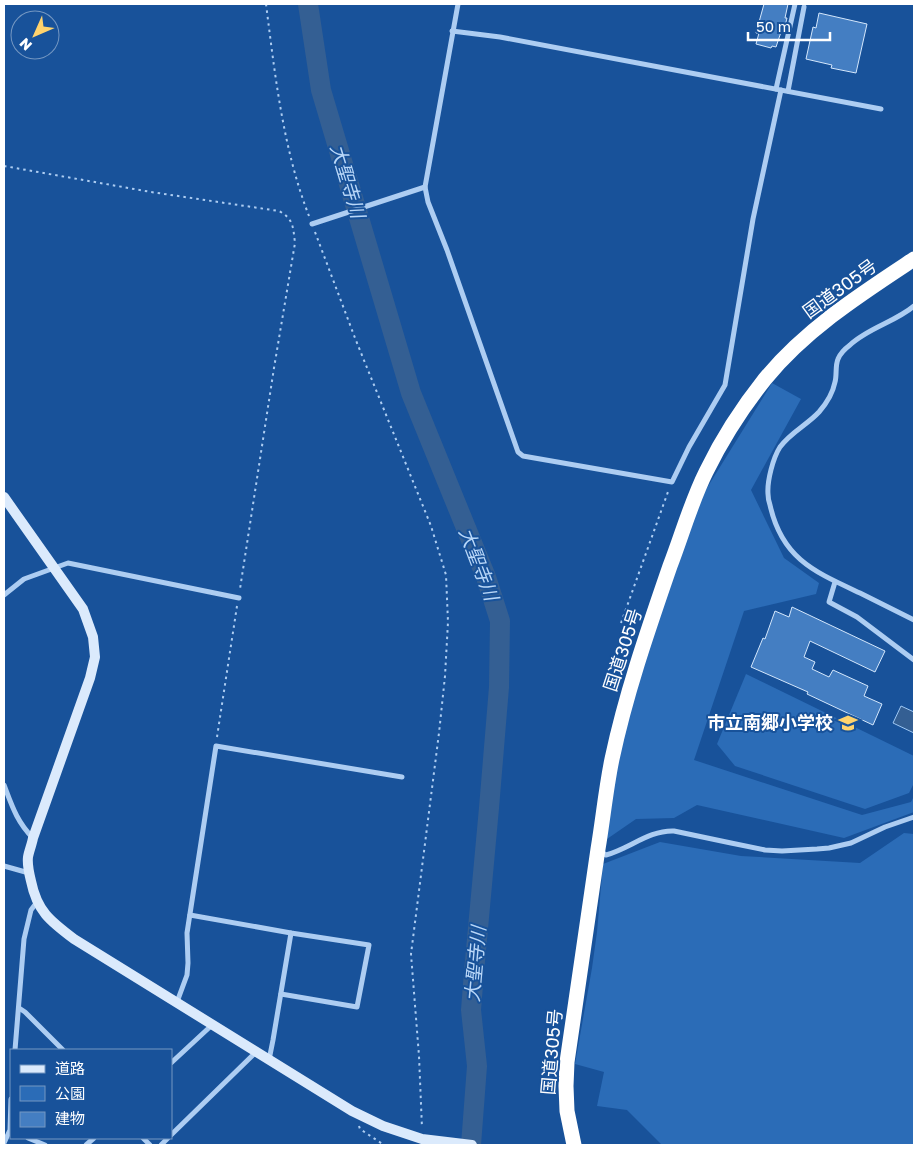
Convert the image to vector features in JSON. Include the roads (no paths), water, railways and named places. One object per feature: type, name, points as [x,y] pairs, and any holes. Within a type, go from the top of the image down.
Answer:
[{"type":"highway","name":"国道305号","points":[[574,1145],[567,1111],[567,1062],[611,762],[629,688],[694,499],[719,446],[746,404],[783,358],[844,306],[914,260]]},
{"type":"street","points":[[458,4],[425,187],[428,202],[447,250],[518,452],[523,456],[672,482],[726,385],[753,219],[795,4]]},
{"type":"street","points":[[788,92],[804,7]]},
{"type":"street","points":[[452,31],[500,37],[881,109]]},
{"type":"street","points":[[312,224],[425,187]]},
{"type":"street","points":[[914,306],[907,312],[849,345],[838,359],[835,382],[825,403],[814,416],[791,434],[780,448],[774,460],[768,494],[773,518],[781,537],[796,556],[808,567],[914,620]]},
{"type":"street","points":[[4,497],[83,609],[94,637],[95,657],[90,678],[28,857],[29,872],[37,902],[42,911],[74,939],[365,1118],[400,1133],[422,1139],[472,1145]]},
{"type":"street","points":[[4,595],[24,579],[68,563],[238,598]]},
{"type":"street","points":[[835,582],[830,602],[857,617],[914,660]]},
{"type":"street","points":[[177,1002],[187,975],[187,933],[216,746],[402,777]]},
{"type":"street","points":[[4,785],[13,809],[24,829],[33,838]]},
{"type":"street","points":[[598,850],[606,855],[615,853],[664,830],[674,830],[765,850],[829,848],[851,843],[885,827],[914,817]]},
{"type":"street","points":[[4,866],[29,872]]},
{"type":"street","points":[[15,1049],[24,939],[31,910],[37,902]]},
{"type":"street","points":[[190,915],[291,933],[370,944],[358,1007],[281,994]]},
{"type":"street","points":[[269,1060],[291,933]]},
{"type":"street","points":[[18,1008],[25,1012],[61,1049]]},
{"type":"street","points":[[172,1062],[212,1024]]},
{"type":"street","points":[[172,1134],[256,1052]]},
{"type":"street","points":[[4,1143],[10,1110]]},
{"type":"street","points":[[30,1139],[45,1145]]},
{"type":"waterway","name":"大聖寺川","points":[[308,4],[321,90],[411,393],[486,577],[500,621],[499,687],[471,1010],[477,1066],[471,1145]]},
{"type":"place","name":"市立南郷小学校","points":[[848,723]]}]
